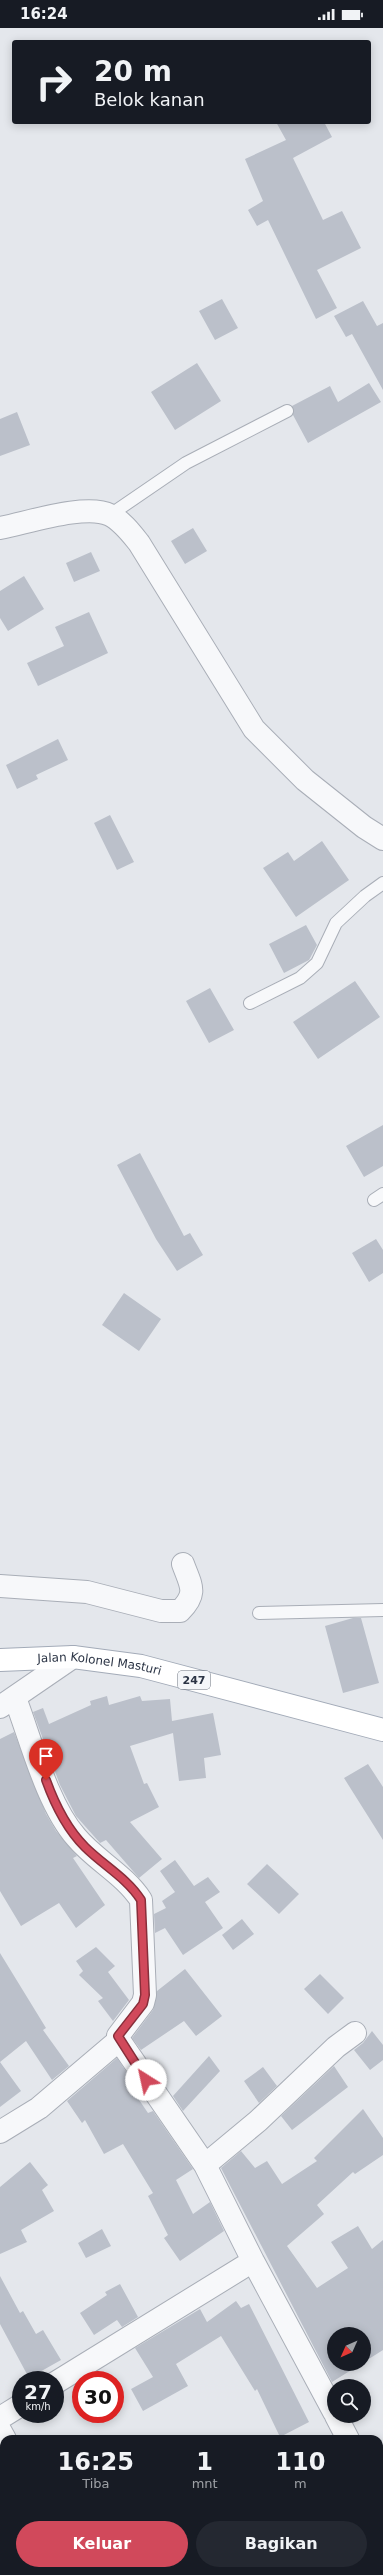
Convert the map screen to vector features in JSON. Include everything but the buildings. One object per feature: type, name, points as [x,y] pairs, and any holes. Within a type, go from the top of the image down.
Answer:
[{"type":"main road","name":"Jalan Kolonel Masturi","points":[[0,1660],[73,1657],[141,1666],[383,1730]]},
{"type":"street","points":[[0,528],[87,511],[110,515],[125,526],[139,543],[254,729],[305,780],[364,828],[383,839]]},
{"type":"street","points":[[0,1586],[87,1592],[161,1612],[180,1612],[190,1601],[193,1590],[183,1564]]},
{"type":"street","points":[[73,1657],[7,1703],[56,1808],[75,1836],[134,1888],[141,1900],[145,1995],[143,2004],[118,2036],[119,2040],[205,2165],[253,2262],[327,2399]]},
{"type":"street","points":[[205,2165],[258,2121],[336,2047],[356,2033]]},
{"type":"street","points":[[0,2132],[38,2108],[119,2040]]},
{"type":"street","points":[[64,2378],[253,2262]]},
{"type":"street","points":[[0,2418],[12,2411]]},
{"type":"street","points":[[340,2423],[346,2435]]},
{"type":"lane","points":[[110,515],[186,463],[287,411]]},
{"type":"lane","points":[[250,1003],[300,978],[317,963],[336,923],[365,896],[383,883]]},
{"type":"lane","points":[[259,1614],[383,1610]]},
{"type":"route","points":[[46,1780],[56,1808],[75,1836],[85,1847],[134,1888],[141,1900],[145,1995],[143,2004],[118,2036],[119,2040],[146,2080]]}]
